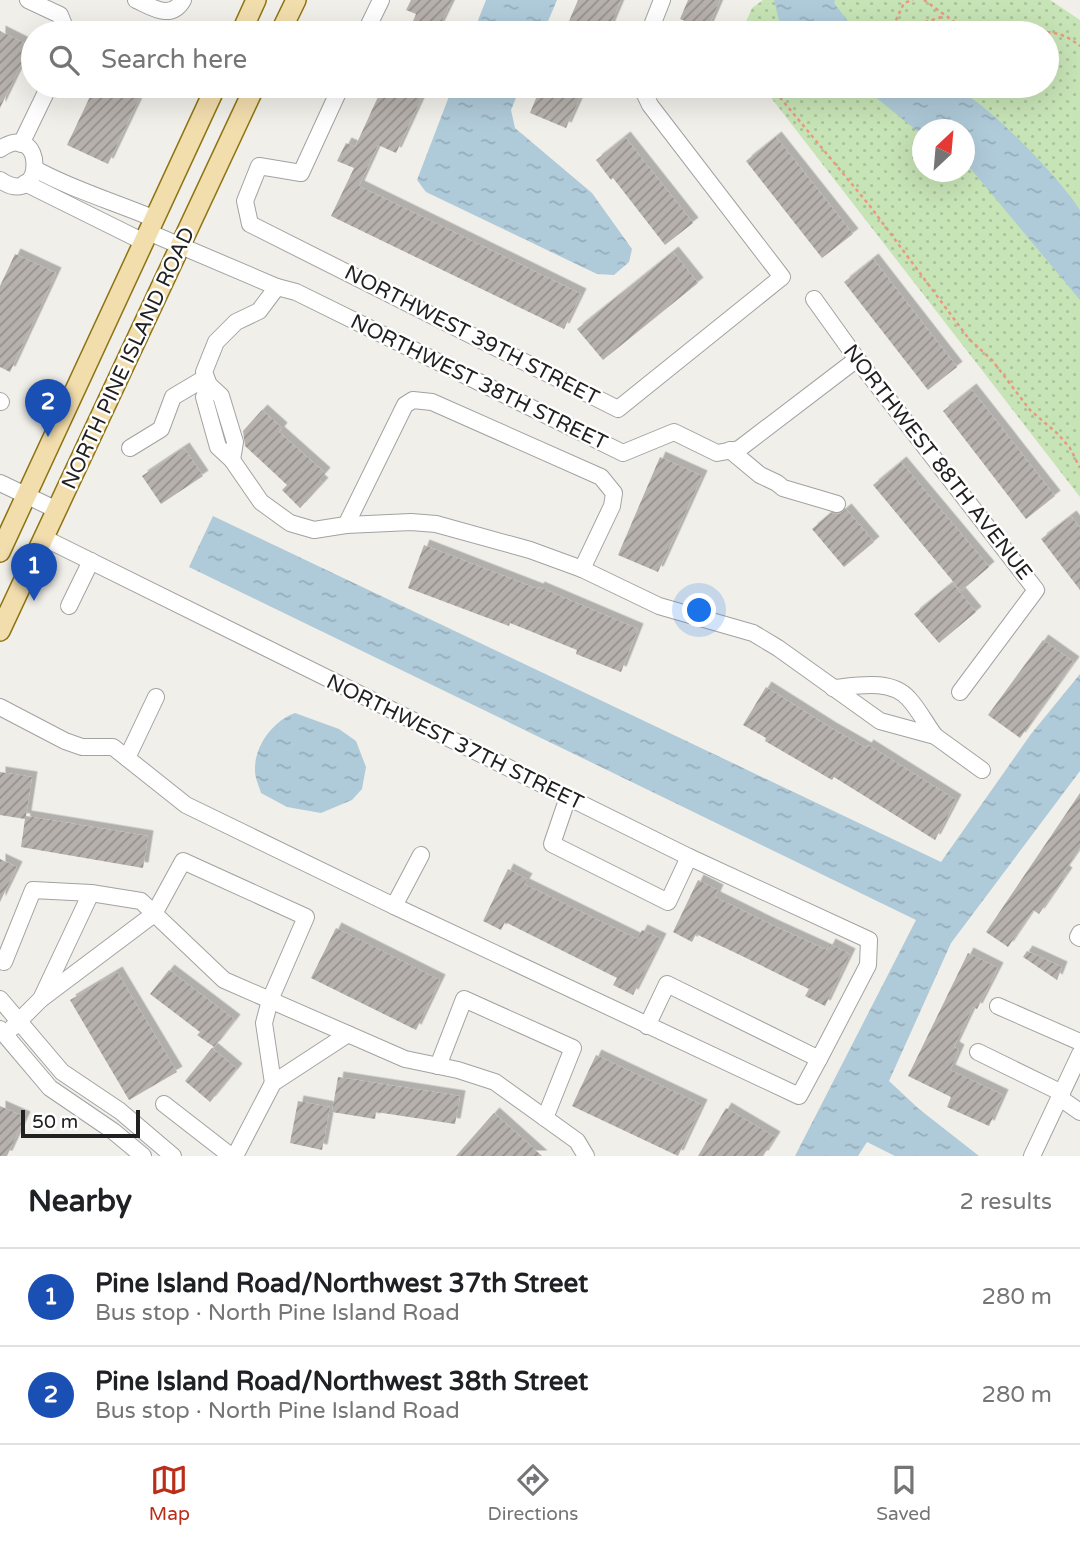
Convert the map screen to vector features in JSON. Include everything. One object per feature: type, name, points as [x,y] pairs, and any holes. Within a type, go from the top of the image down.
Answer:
[{"type":"main road","points":[[246,21],[256,0]]},
{"type":"main road","points":[[286,21],[296,0]]},
{"type":"main road","name":"NORTH PINE ISLAND ROAD","points":[[0,552],[210,98]]},
{"type":"main road","name":"NORTH PINE ISLAND ROAD","points":[[0,631],[250,98]]},
{"type":"street","points":[[28,0],[60,15],[63,21]]},
{"type":"street","points":[[136,0],[163,12],[175,9],[183,0]]},
{"type":"street","points":[[371,21],[381,0]]},
{"type":"street","points":[[654,21],[662,0]]},
{"type":"street","points":[[21,144],[43,98]]},
{"type":"street","name":"NORTHWEST 39TH STREET","points":[[335,98],[301,173],[259,166],[245,201],[250,224],[618,409],[782,277],[647,98]]},
{"type":"street","points":[[0,149],[6,144],[21,144],[32,151],[36,169],[24,183],[2,187]]},
{"type":"street","points":[[36,169],[59,182],[85,190],[149,231]]},
{"type":"street","points":[[24,183],[149,231]]},
{"type":"street","name":"NORTHWEST 38TH STREET","points":[[149,231],[277,287],[296,292],[623,453],[674,432],[717,453],[730,450]]},
{"type":"street","points":[[277,287],[259,311],[236,322],[216,342],[204,372],[207,382],[220,396],[234,442],[232,460],[261,502],[290,523],[314,530],[346,525],[411,522],[436,524],[530,550],[582,569],[659,606],[753,633],[880,721],[935,736]]},
{"type":"street","name":"NORTHWEST 88TH AVENUE","points":[[814,299],[857,359],[1037,590],[960,692]]},
{"type":"street","points":[[730,450],[739,449],[857,359]]},
{"type":"street","points":[[130,448],[161,429],[173,397],[207,382]]},
{"type":"street","name":"NORTHWEST 38TH STREET","points":[[346,525],[405,405],[413,400],[432,402],[601,477],[614,493],[612,506],[582,569]]},
{"type":"street","points":[[730,450],[760,475],[783,488],[823,498],[837,505]]},
{"type":"street","points":[[0,483],[57,510]]},
{"type":"street","name":"NORTHWEST 37TH STREET","points":[[44,538],[690,858],[869,940],[867,965],[819,1059]]},
{"type":"street","points":[[69,606],[91,561]]},
{"type":"street","points":[[833,688],[874,685],[891,687],[907,696],[935,736],[982,770]]},
{"type":"street","points":[[127,758],[156,697]]},
{"type":"street","points":[[0,707],[65,741],[82,747],[113,747],[186,805],[394,906],[647,1026],[799,1096],[819,1059],[667,984],[647,1026]]},
{"type":"street","points":[[568,797],[552,844],[668,902],[690,858]]},
{"type":"street","points":[[394,906],[421,855]]},
{"type":"street","points":[[143,1156],[113,1131],[50,1088],[2,1032],[20,1022],[41,999],[154,914],[183,861],[306,917],[270,1000],[264,1023],[273,1083]]},
{"type":"street","points":[[4,962],[33,890],[91,893],[141,901],[224,980],[405,1059],[495,1082],[577,1141],[586,1156]]},
{"type":"street","points":[[41,999],[91,893]]},
{"type":"street","points":[[0,999],[62,1072],[120,1111],[173,1156]]},
{"type":"street","points":[[438,1066],[464,999],[573,1048],[545,1118]]},
{"type":"street","points":[[998,1006],[1080,1042]]},
{"type":"street","points":[[164,1104],[233,1156],[273,1083],[348,1034]]},
{"type":"street","points":[[978,1052],[1061,1096],[1080,1112]]},
{"type":"street","points":[[1032,1156],[1080,1054]]},
{"type":"path","points":[[896,21],[904,3],[913,0]]},
{"type":"path","points":[[924,0],[952,21]]},
{"type":"path","points":[[929,21],[945,16]]},
{"type":"path","points":[[1059,33],[1080,46]]},
{"type":"path","points":[[780,98],[870,206],[969,339],[1000,370],[1030,410],[1058,434],[1070,448],[1080,467]]},
{"type":"green space","points":[[763,0],[1050,0],[1080,20],[1080,497],[771,98],[1059,98],[1059,21],[746,21],[752,8]]},
{"type":"water","points":[[486,0],[557,0],[548,21],[478,21]]},
{"type":"water","points":[[774,0],[835,0],[834,3],[848,21],[779,21]]},
{"type":"water","points":[[448,98],[516,98],[511,110],[515,128],[592,193],[632,249],[629,262],[614,275],[597,274],[426,192],[417,180]]},
{"type":"water","points":[[877,98],[971,98],[1022,142],[1080,210],[1080,300],[975,174],[975,119],[912,119],[912,127]]},
{"type":"water","points":[[213,516],[941,862],[1031,734],[1080,674],[1080,771],[951,943],[889,1081],[919,1109],[979,1156],[895,1156],[867,1142],[858,1156],[795,1156],[916,920],[189,567]]},
{"type":"water","points":[[295,713],[339,729],[356,741],[366,767],[362,789],[352,800],[321,813],[287,807],[261,793],[255,771],[261,744],[272,728]]},
{"type":"building","points":[[411,0],[452,0],[442,21],[413,21],[416,14],[406,10]]},
{"type":"building","points":[[578,0],[621,0],[612,21],[569,21]]},
{"type":"building","points":[[688,0],[720,0],[711,21],[680,19]]},
{"type":"building","points":[[0,31],[21,42],[21,65],[0,108]]},
{"type":"building","points":[[89,98],[139,98],[108,164],[67,145]]},
{"type":"building","points":[[377,98],[421,98],[396,153],[378,145],[359,186],[581,294],[564,329],[331,216],[354,168],[337,161],[346,143],[355,147]]},
{"type":"building","points":[[536,98],[580,98],[566,128],[530,113]]},
{"type":"building","points":[[625,137],[693,223],[665,245],[596,160]]},
{"type":"building","points":[[776,137],[853,234],[822,258],[746,161]]},
{"type":"building","points":[[673,252],[698,283],[603,360],[577,329]]},
{"type":"building","points":[[15,254],[56,273],[10,372],[0,367],[0,286]]},
{"type":"building","points":[[873,259],[957,367],[928,390],[844,282]]},
{"type":"building","points":[[971,389],[1055,496],[1026,519],[943,411]]},
{"type":"building","points":[[262,410],[282,428],[279,432],[325,473],[319,480],[323,483],[300,508],[282,490],[287,485],[245,446],[243,431]]},
{"type":"building","points":[[184,448],[203,476],[161,504],[142,476]]},
{"type":"building","points":[[660,457],[702,476],[658,572],[618,555]]},
{"type":"building","points":[[901,462],[989,567],[961,591],[873,485]]},
{"type":"building","points":[[846,509],[874,542],[844,567],[812,529],[831,513],[840,514]]},
{"type":"building","points":[[1071,516],[1080,528],[1080,590],[1041,539]]},
{"type":"building","points":[[424,545],[538,589],[539,587],[638,629],[621,672],[576,654],[577,650],[510,623],[509,626],[408,588]]},
{"type":"building","points":[[952,583],[976,612],[939,643],[914,614]]},
{"type":"building","points":[[1043,640],[1074,662],[1020,738],[988,715]]},
{"type":"building","points":[[766,687],[866,748],[868,745],[956,800],[935,840],[834,777],[832,780],[765,741],[766,738],[743,725]]},
{"type":"building","points":[[0,772],[32,777],[26,816],[148,836],[143,868],[21,847],[25,819],[0,815]]},
{"type":"building","points":[[1080,793],[1080,848],[1064,871],[1067,873],[1039,914],[1033,910],[1008,947],[986,932]]},
{"type":"building","points":[[0,859],[17,867],[0,902]]},
{"type":"building","points":[[508,869],[527,879],[524,884],[637,939],[642,930],[661,939],[633,995],[613,985],[617,978],[505,922],[501,930],[483,921]]},
{"type":"building","points":[[698,880],[718,890],[715,897],[772,925],[827,950],[830,944],[850,954],[825,1006],[805,996],[809,989],[742,956],[696,934],[692,942],[673,932]]},
{"type":"building","points":[[336,928],[440,980],[416,1030],[311,978]]},
{"type":"building","points":[[1027,951],[1062,967],[1057,980],[1023,957]]},
{"type":"building","points":[[968,953],[998,968],[977,1009],[973,1007],[954,1047],[959,1050],[950,1070],[1003,1095],[989,1126],[947,1107],[951,1097],[908,1076]]},
{"type":"building","points":[[169,970],[235,1020],[214,1047],[197,1035],[200,1032],[150,994]]},
{"type":"building","points":[[117,972],[177,1072],[129,1100],[70,1000]]},
{"type":"building","points":[[212,1048],[237,1069],[210,1102],[185,1081]]},
{"type":"building","points":[[596,1055],[702,1105],[678,1156],[572,1106]]},
{"type":"building","points":[[338,1077],[460,1096],[455,1124],[376,1112],[375,1119],[332,1112]]},
{"type":"building","points":[[298,1101],[330,1107],[322,1150],[290,1143]]},
{"type":"building","points":[[0,1106],[25,1117],[7,1156],[0,1156]]},
{"type":"building","points":[[726,1108],[775,1137],[763,1156],[698,1156]]},
{"type":"building","points":[[494,1113],[542,1156],[456,1156]]},
{"type":"place","name":"Pine Island Road/Northwest 38th Street","points":[[48,437]]},
{"type":"place","name":"Pine Island Road/Northwest 37th Street","points":[[34,601]]}]
